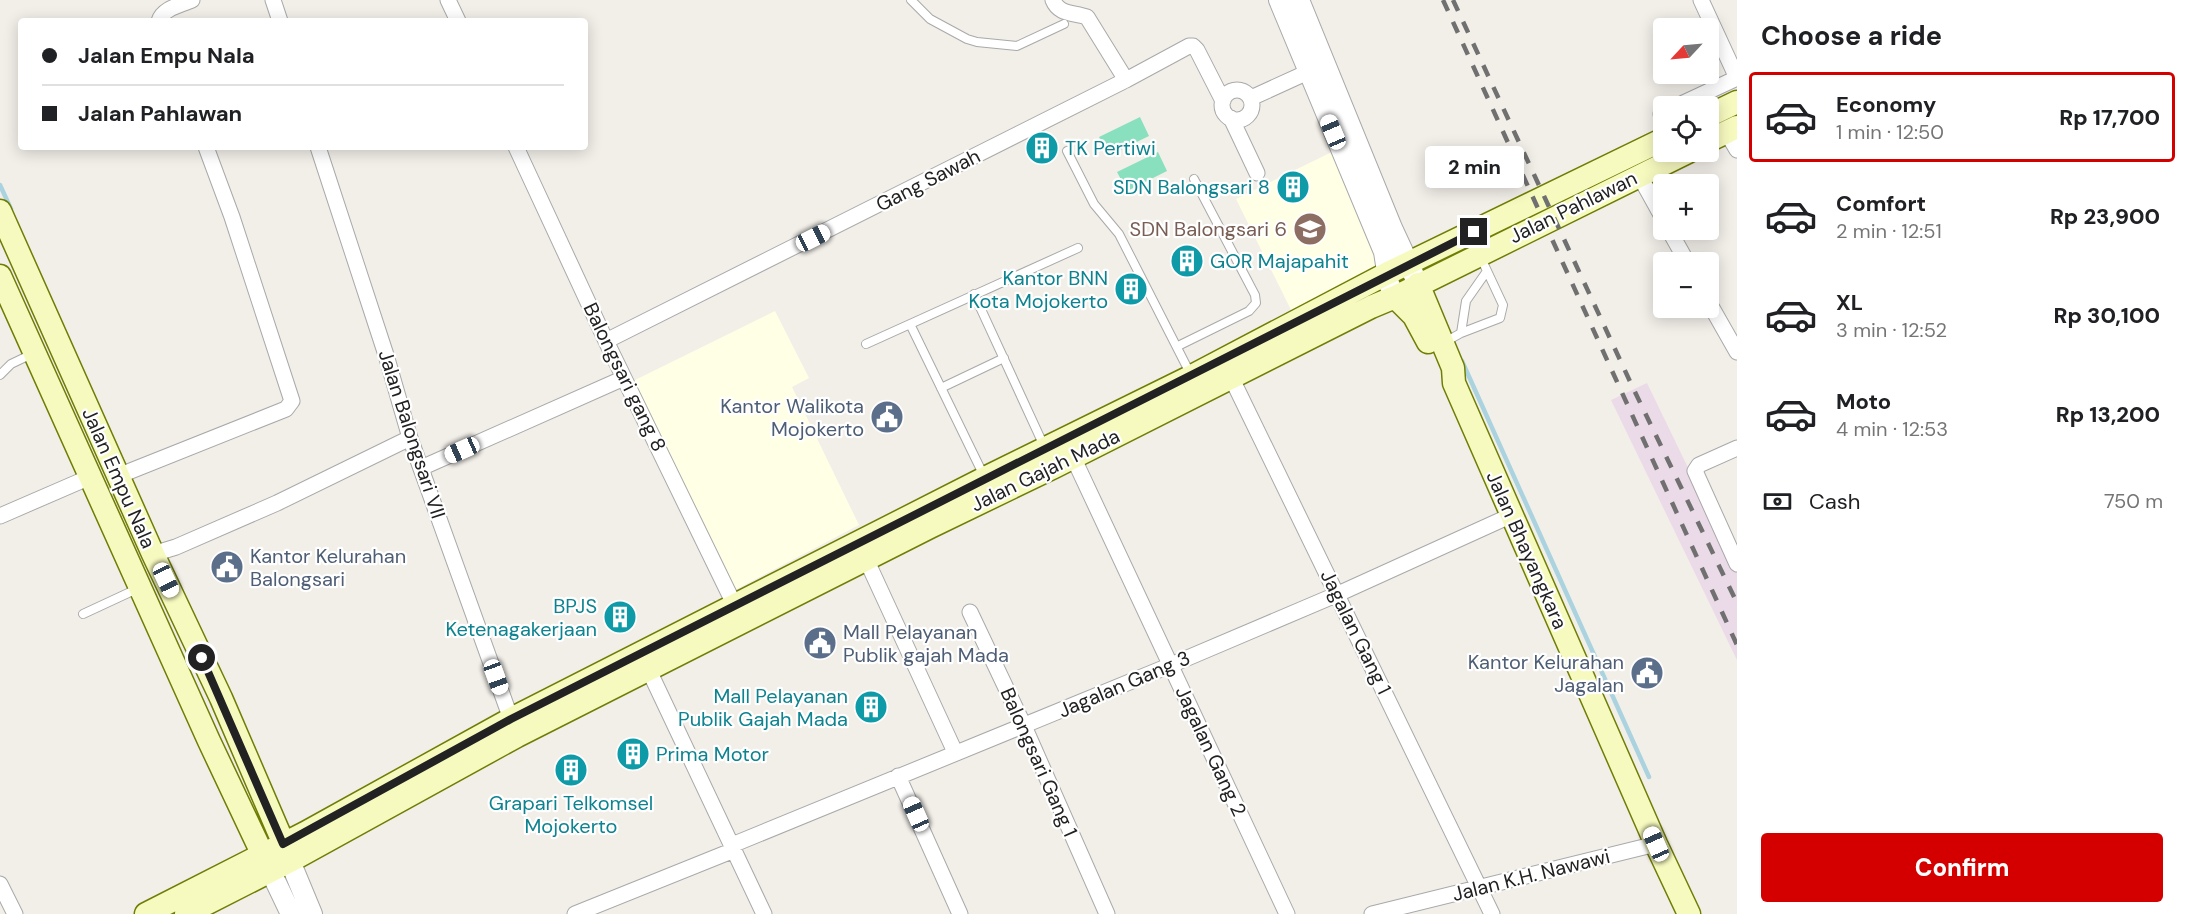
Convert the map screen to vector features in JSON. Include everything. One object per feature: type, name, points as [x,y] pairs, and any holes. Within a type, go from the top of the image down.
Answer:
[{"type":"main road","points":[[1719,111],[1737,102]]},
{"type":"main road","name":"Jalan Pahlawan","points":[[1395,297],[1418,284],[1483,262],[1567,199],[1653,145]]},
{"type":"main road","name":"Jalan Pahlawan","points":[[1388,273],[1567,199],[1639,175],[1667,162]]},
{"type":"main road","name":"Jalan Empu Nala","points":[[0,212],[85,402],[121,474],[153,554],[221,698],[277,857]]},
{"type":"main road","name":"Jalan Gajah Mada","points":[[1057,458],[1192,376],[1388,273]]},
{"type":"main road","name":"Jalan Empu Nala","points":[[0,276],[140,588],[277,857]]},
{"type":"main road","name":"Jalan Bhayangkara","points":[[1418,284],[1452,338],[1454,383],[1656,844],[1689,914]]},
{"type":"main road","name":"Jalan Gajah Mada","points":[[146,914],[277,857],[517,736],[750,605],[990,487],[1232,377],[1395,297]]},
{"type":"main road","name":"Jalan Bhayangkara","points":[[1395,297],[1414,316],[1444,373],[1454,383]]},
{"type":"main road","points":[[60,412],[85,402]]},
{"type":"main road","name":"Jalan Gajah Mada","points":[[750,605],[866,559],[990,487]]},
{"type":"main road","name":"Jalan Gajah Mada","points":[[186,914],[277,857],[511,719],[645,662]]},
{"type":"street","points":[[162,10],[192,0]]},
{"type":"street","points":[[273,0],[279,18]]},
{"type":"street","points":[[448,0],[457,18]]},
{"type":"street","points":[[1053,0],[1055,6],[1061,11],[1087,17],[1126,80]]},
{"type":"street","points":[[1698,96],[1737,78],[1701,0]]},
{"type":"street","points":[[1291,5],[1308,72],[1384,252],[1389,284],[1395,297]]},
{"type":"street","name":"Jalan Bhayangkara","points":[[1291,5],[1418,284]]},
{"type":"street","name":"Gang Sawah","points":[[606,341],[1191,46],[1197,50],[1223,100]]},
{"type":"street","points":[[1251,99],[1308,72]]},
{"type":"street","points":[[1231,118],[1241,119],[1252,109],[1251,99],[1244,91],[1229,92],[1223,100],[1224,111],[1231,118],[1257,173]]},
{"type":"street","points":[[121,474],[286,409],[291,405],[292,401],[236,228],[207,150]]},
{"type":"street","name":"Jalan Balongsari VII","points":[[319,150],[386,355],[410,438],[511,719]]},
{"type":"street","name":"Balongsari gang 8","points":[[517,150],[624,378],[750,605]]},
{"type":"street","points":[[1639,175],[1653,200]]},
{"type":"street","points":[[1718,318],[1737,352]]},
{"type":"street","name":"Jagalan Gang 1","points":[[1232,377],[1492,914]]},
{"type":"street","points":[[421,468],[624,378]]},
{"type":"street","points":[[153,554],[176,547],[277,503],[410,438]]},
{"type":"street","points":[[1737,448],[1699,465],[1695,471],[1737,564]]},
{"type":"street","name":"Jagalan Gang 2","points":[[1057,458],[1171,665],[1287,914]]},
{"type":"street","points":[[0,516],[90,477]]},
{"type":"street","name":"Jagalan Gang 3","points":[[575,914],[898,776],[1024,726],[1338,594],[1512,515]]},
{"type":"street","points":[[866,559],[956,752]]},
{"type":"street","name":"Balongsari Gang 1","points":[[970,612],[1024,726],[1107,914]]},
{"type":"street","points":[[645,662],[764,914]]},
{"type":"street","points":[[898,776],[960,914]]},
{"type":"street","name":"Jalan K.H. Nawawi","points":[[1372,914],[1656,844]]},
{"type":"street","points":[[277,857],[291,914]]},
{"type":"street","points":[[277,857],[312,914]]},
{"type":"street","points":[[0,884],[15,914]]},
{"type":"lane","points":[[911,0],[930,19],[977,42],[1017,46],[1064,24]]},
{"type":"lane","points":[[1066,152],[1094,204],[1119,234],[1192,376]]},
{"type":"lane","points":[[1178,346],[1249,311],[1256,303],[1255,295],[1194,179]]},
{"type":"lane","points":[[866,344],[1078,248]]},
{"type":"lane","points":[[1452,338],[1500,318],[1503,305],[1483,262]]},
{"type":"lane","points":[[1452,338],[1483,262]]},
{"type":"lane","points":[[974,294],[1004,358],[1057,458]]},
{"type":"lane","points":[[910,324],[990,487]]},
{"type":"lane","points":[[0,375],[11,364],[34,353]]},
{"type":"lane","points":[[941,388],[1004,358]]},
{"type":"lane","points":[[83,614],[140,588]]},
{"type":"shaded area","name":"SDN Balongsari 6","points":[[1338,149],[1382,259],[1379,272],[1293,314],[1236,199]]},
{"type":"shaded area","points":[[775,311],[809,378],[792,387],[859,525],[733,591],[631,382]]},
{"type":"shaded area","points":[[1647,383],[1737,569],[1737,660],[1611,400]]},
{"type":"green space","points":[[1140,117],[1149,136],[1108,156],[1099,137]]},
{"type":"green space","points":[[1158,152],[1167,171],[1127,191],[1117,172]]},
{"type":"waterway","points":[[0,185],[11,209]]},
{"type":"waterway","points":[[1462,361],[1649,777]]},
{"type":"railway","points":[[1443,0],[1737,645]]},
{"type":"railway","points":[[1453,0],[1634,390],[1737,603]]},
{"type":"place","name":"TK Pertiwi","points":[[1042,148]]},
{"type":"place","name":"SDN Balongsari 8","points":[[1293,187]]},
{"type":"place","name":"SDN Balongsari 6","points":[[1310,229]]},
{"type":"place","name":"GOR Majapahit","points":[[1187,261]]},
{"type":"place","name":"Kantor BNN Kota Mojokerto","points":[[1131,289]]},
{"type":"place","name":"Kantor Walikota Mojokerto","points":[[887,417]]},
{"type":"place","name":"Kantor Kelurahan Balongsari","points":[[227,567]]},
{"type":"place","name":"BPJS Ketenagakerjaan","points":[[620,617]]},
{"type":"place","name":"Mall Pelayanan Publik gajah Mada","points":[[820,643]]},
{"type":"place","name":"Kantor Kelurahan Jagalan","points":[[1647,673]]},
{"type":"place","name":"Mall Pelayanan Publik Gajah Mada","points":[[871,707]]},
{"type":"place","name":"Prima Motor","points":[[633,754]]},
{"type":"place","name":"Grapari Telkomsel Mojokerto","points":[[571,770]]},
{"type":"route","points":[[202,658],[283,844],[511,719],[1192,376],[1388,273],[1474,232]]}]
